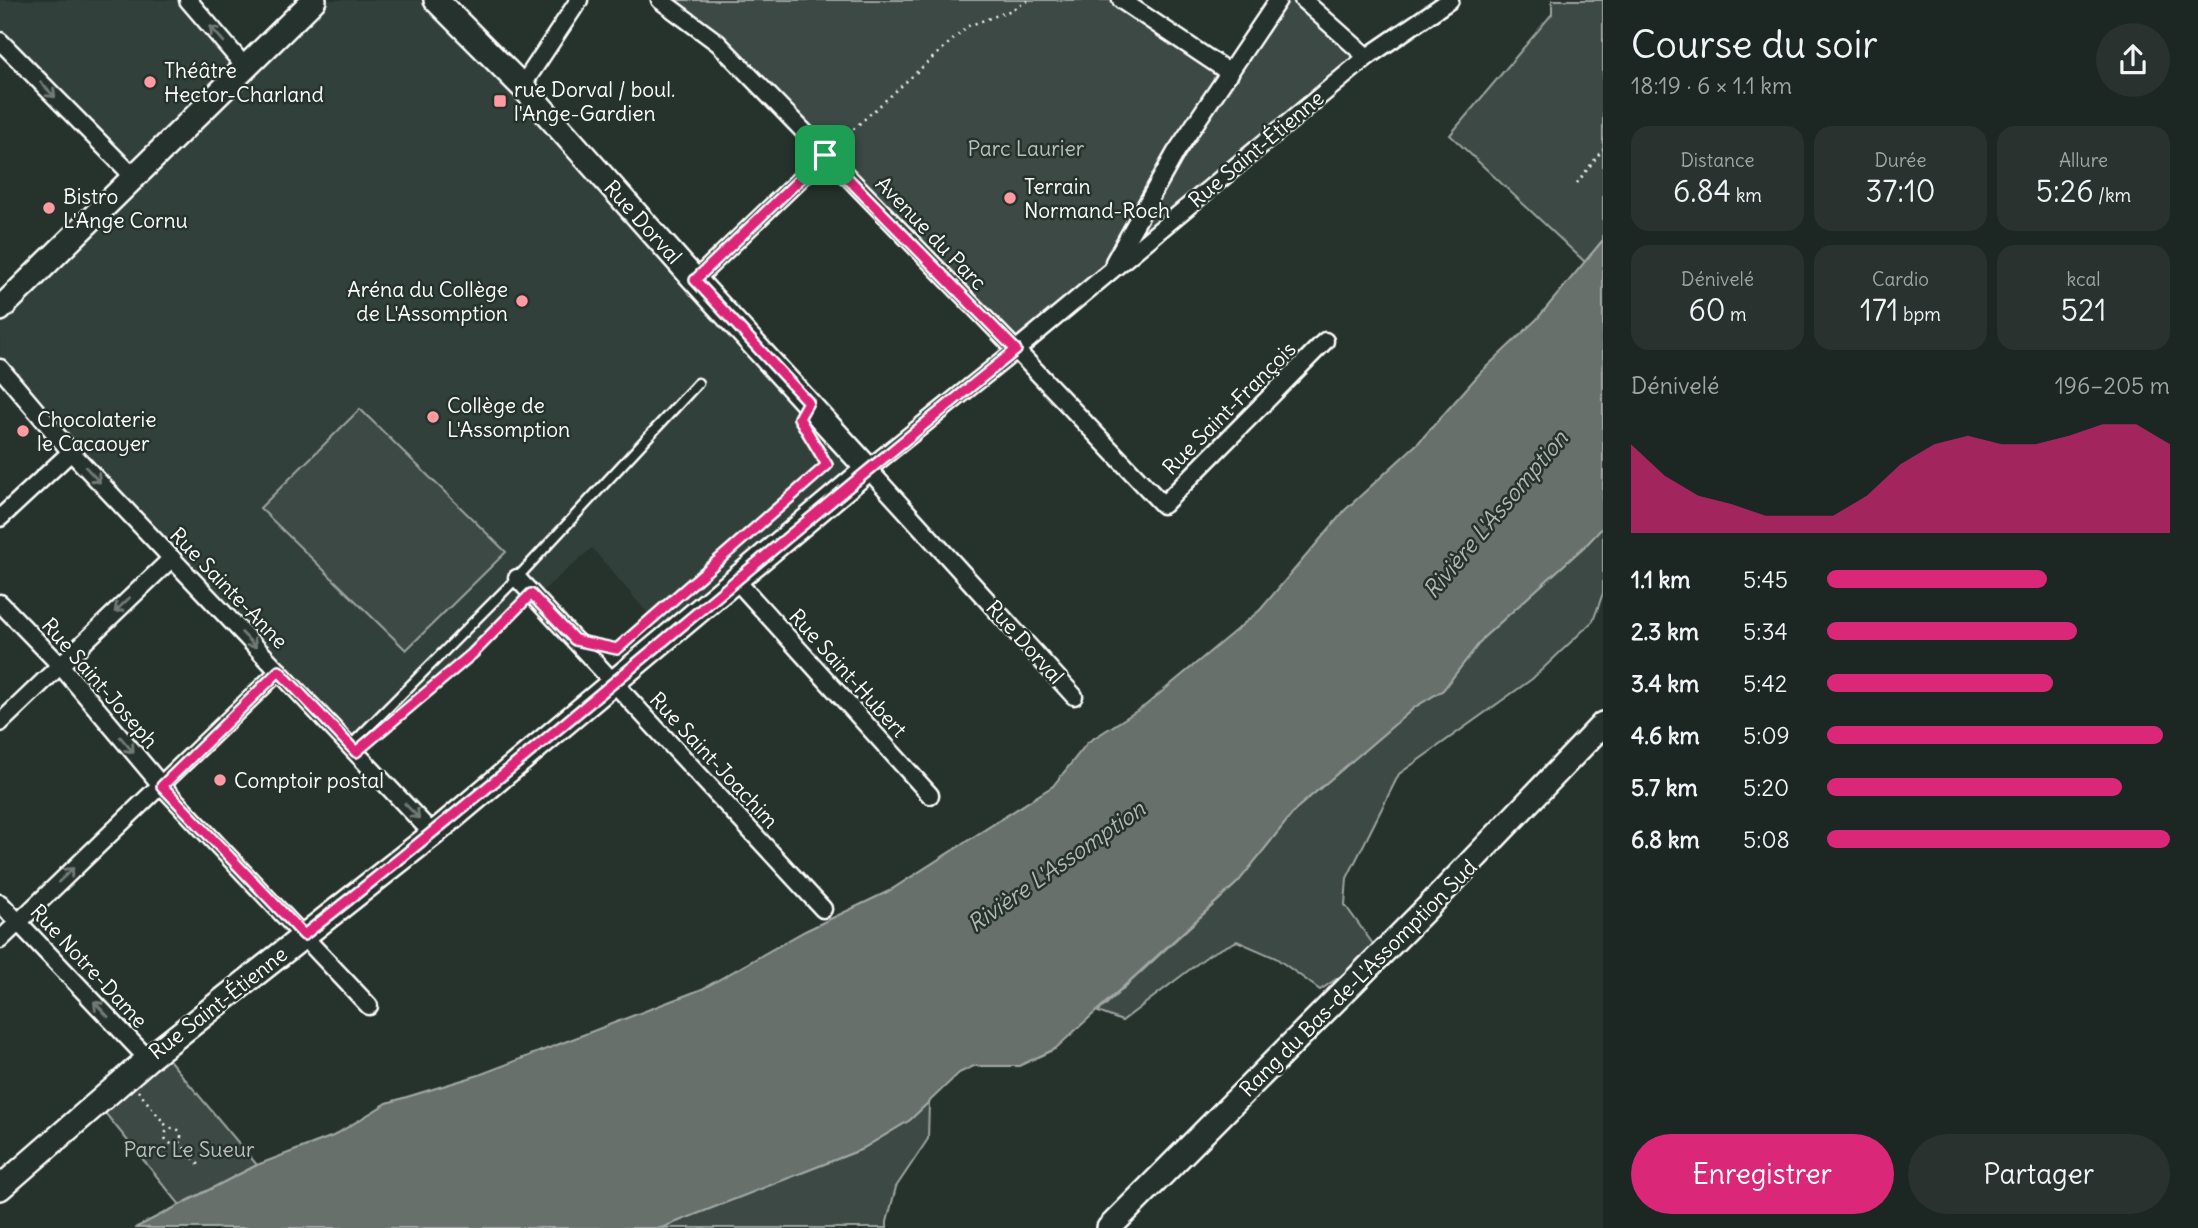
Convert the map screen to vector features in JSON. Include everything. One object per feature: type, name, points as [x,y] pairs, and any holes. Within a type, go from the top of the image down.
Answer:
[{"type":"street","points":[[188,0],[246,68]]},
{"type":"street","points":[[0,309],[314,0]]},
{"type":"street","name":"Rue Dorval","points":[[436,0],[522,86],[1074,696]]},
{"type":"street","points":[[522,86],[579,0]]},
{"type":"street","name":"Avenue du Parc","points":[[660,0],[718,43],[1163,505]]},
{"type":"street","points":[[1121,0],[1230,73]]},
{"type":"street","points":[[1107,274],[1176,152],[1279,0]]},
{"type":"street","points":[[1303,0],[1367,57]]},
{"type":"street","name":"Rue Saint-Étienne","points":[[0,1188],[148,1059],[433,834],[868,468],[1016,350],[1367,57],[1450,0]]},
{"type":"street","points":[[2,46],[134,176]]},
{"type":"street","points":[[695,280],[825,155]]},
{"type":"street","name":"Rue Saint-François","points":[[1163,505],[1325,341]]},
{"type":"street","name":"Rue Sainte-Anne","points":[[0,368],[71,452],[433,834]]},
{"type":"street","points":[[0,519],[71,452]]},
{"type":"street","points":[[0,723],[172,558]]},
{"type":"street","name":"Rue Saint-Joachim","points":[[517,578],[823,909]]},
{"type":"street","name":"Rue Saint-Hubert","points":[[735,579],[930,795]]},
{"type":"street","name":"Rue Saint-Joseph","points":[[0,603],[60,665],[162,786],[369,1006]]},
{"type":"street","points":[[0,940],[279,671]]},
{"type":"street","name":"Rang du Bas-de-L'Assomption Sud","points":[[1109,1228],[1441,894],[1603,724]]},
{"type":"street","name":"Rue Notre-Dame","points":[[0,903],[148,1059]]},
{"type":"lane","points":[[350,746],[517,578],[698,383]]},
{"type":"path","points":[[825,155],[968,26],[1030,0]]},
{"type":"path","points":[[1577,183],[1603,149]]},
{"type":"path","points":[[575,640],[617,649],[827,465],[806,430]]},
{"type":"path","points":[[388,725],[472,654],[531,594]]},
{"type":"path","points":[[127,1077],[169,1129]]},
{"type":"path","points":[[169,1129],[166,1133],[167,1141],[179,1142]]},
{"type":"path","points":[[169,1129],[177,1129],[180,1132],[179,1142],[200,1166]]},
{"type":"shaded area","name":"Collège de L'Assomption","points":[[0,0],[188,0],[246,68],[314,0],[436,0],[868,469],[668,637],[592,548],[356,752],[0,366],[0,309],[133,176],[0,41]]},
{"type":"green space","name":"Parc Laurier","points":[[660,0],[1121,0],[1230,73],[1278,0],[1303,0],[1367,57],[1016,350],[718,43]]},
{"type":"green space","points":[[1552,0],[1603,0],[1603,240],[1585,262],[1450,135],[1552,14]]},
{"type":"green space","points":[[360,409],[506,552],[406,650],[260,508]]},
{"type":"green space","points":[[1603,527],[1603,593],[1593,621],[1532,679],[1399,774],[1347,878],[1345,905],[1378,951],[1320,990],[1276,958],[1237,941],[1210,954],[1122,1021],[1098,1012],[1238,882],[1297,808],[1415,707],[1443,690],[1484,637]]},
{"type":"green space","name":"Parc Le Sueur","points":[[160,1049],[257,1165],[180,1205],[97,1103]]},
{"type":"green space","points":[[929,1102],[928,1139],[896,1187],[887,1228],[661,1228],[860,1150],[910,1120]]},
{"type":"water","name":"Rivière L'Assomption","points":[[1603,240],[1603,527],[1484,637],[1443,690],[1415,707],[1297,808],[1238,882],[1055,1049],[1019,1066],[974,1066],[959,1073],[910,1120],[860,1150],[661,1228],[135,1228],[257,1165],[333,1136],[387,1103],[479,1075],[702,989],[805,931],[889,891],[1053,786],[1088,742],[1146,705],[1260,610],[1345,510],[1419,442],[1481,372],[1537,319]]},
{"type":"place","name":"Théâtre Hector-Charland","points":[[150,82]]},
{"type":"place","name":"rue Dorval / boul. l'Ange-Gardien","points":[[500,101]]},
{"type":"place","name":"Terrain Normand-Roch","points":[[1010,198]]},
{"type":"place","name":"Bistro L'Ange Cornu","points":[[49,208]]},
{"type":"place","name":"Aréna du Collège de L'Assomption","points":[[522,301]]},
{"type":"place","name":"Collège de L'Assomption","points":[[433,417]]},
{"type":"place","name":"Chocolaterie le Cacaoyer","points":[[23,431]]},
{"type":"place","name":"Comptoir postal","points":[[220,780]]},
{"type":"route","points":[[825,155],[1016,350],[868,468],[433,834],[304,935],[162,786],[279,671],[356,752],[472,654],[531,594],[575,640],[617,649],[827,465],[799,418],[808,402],[695,280],[825,155]]}]
